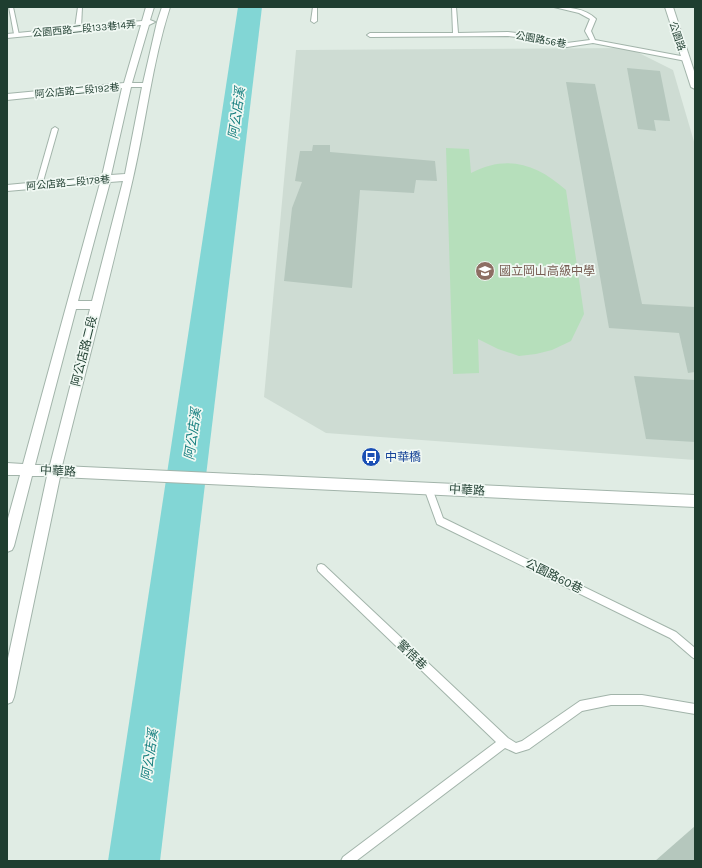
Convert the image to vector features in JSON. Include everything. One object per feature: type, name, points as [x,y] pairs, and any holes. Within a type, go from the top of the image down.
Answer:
[{"type":"street","name":"阿公店路二段","points":[[7,546],[73,306],[106,179],[127,85],[144,23],[150,7]]},
{"type":"street","name":"阿公店路二段","points":[[7,697],[55,470],[129,177],[147,85],[161,22],[166,7]]},
{"type":"street","name":"公園路","points":[[669,7],[695,87]]},
{"type":"street","name":"公園西路二段133巷14弄","points":[[7,36],[78,28],[161,22]]},
{"type":"street","name":"阿公店路二段192巷","points":[[7,97],[127,85],[147,85]]},
{"type":"street","name":"阿公店路二段178巷","points":[[7,188],[129,177]]},
{"type":"street","points":[[73,306],[96,305]]},
{"type":"street","name":"中華路","points":[[7,469],[55,470],[695,501]]},
{"type":"lane","points":[[11,7],[17,34]]},
{"type":"lane","points":[[78,28],[80,7]]},
{"type":"lane","points":[[314,21],[315,7]]},
{"type":"lane","points":[[454,7],[456,34]]},
{"type":"lane","points":[[556,7],[584,13],[591,17],[593,19],[588,31],[593,41]]},
{"type":"lane","name":"公園路56巷","points":[[370,35],[519,35],[567,45],[593,41],[686,59]]},
{"type":"lane","points":[[39,185],[55,129]]},
{"type":"lane","name":"公園路60巷","points":[[428,488],[440,521],[673,635],[695,654]]},
{"type":"lane","name":"警悟巷","points":[[321,568],[504,742]]},
{"type":"lane","points":[[347,861],[504,742],[516,748],[525,745],[580,706],[611,700],[642,700],[695,708]]},
{"type":"shaded area","name":"國立岡山高級中學","points":[[629,48],[673,70],[695,145],[695,460],[326,433],[264,397],[296,50]]},
{"type":"green space","points":[[446,148],[469,149],[471,173],[484,167],[497,164],[509,163],[521,165],[533,168],[544,174],[566,190],[584,314],[571,341],[552,350],[519,356],[498,349],[478,339],[479,373],[453,374]]},
{"type":"building","points":[[627,68],[660,71],[670,121],[654,120],[656,131],[638,129]]},
{"type":"building","points":[[566,82],[595,84],[642,304],[695,307],[695,372],[688,373],[679,333],[609,328]]},
{"type":"building","points":[[313,145],[330,145],[330,152],[435,161],[437,181],[416,180],[414,193],[360,190],[352,288],[284,281],[292,208],[302,182],[295,181],[300,151],[312,151]]},
{"type":"building","points":[[634,376],[695,380],[695,442],[646,439]]},
{"type":"building","points":[[695,826],[695,861],[655,861]]},
{"type":"waterway","name":"阿公店溪","points":[[134,861],[250,7]]},
{"type":"place","name":"國立岡山高級中學","points":[[485,271]]},
{"type":"place","name":"中華橋","points":[[371,457]]}]
